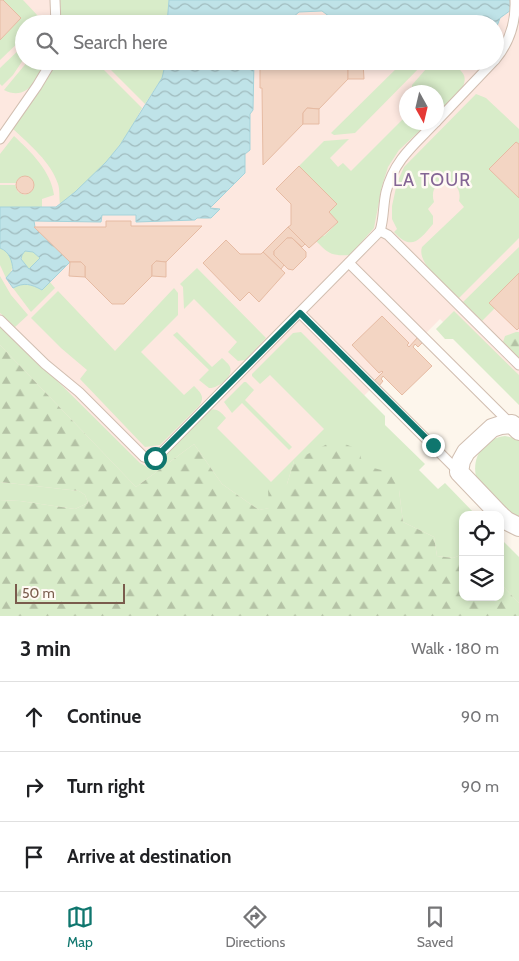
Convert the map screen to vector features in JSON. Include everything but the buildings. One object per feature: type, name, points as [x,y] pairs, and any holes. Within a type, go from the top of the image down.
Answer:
[{"type":"street","points":[[496,511],[459,472],[461,461],[466,452],[492,428],[501,425],[515,428]]},
{"type":"street","points":[[504,518],[519,526]]},
{"type":"lane","points":[[55,0],[56,15]]},
{"type":"lane","points":[[504,49],[515,19],[515,0]]},
{"type":"lane","points":[[0,139],[47,70]]},
{"type":"lane","points":[[444,114],[486,70]]},
{"type":"lane","points":[[0,320],[45,364],[79,392],[144,457],[150,459],[158,456],[380,231],[385,194],[393,171],[398,162],[428,130]]},
{"type":"lane","points":[[380,231],[388,235],[519,365]]},
{"type":"lane","points":[[349,263],[515,428]]},
{"type":"lane","points":[[300,313],[459,472]]},
{"type":"shaded area","points":[[0,0],[519,0],[519,398],[440,319],[352,408],[459,514],[459,601],[504,601],[504,560],[519,574],[519,616],[0,616]]},
{"type":"green space","points":[[3,0],[23,0],[37,15],[18,15]]},
{"type":"green space","points":[[60,0],[169,0],[168,15],[61,15]]},
{"type":"green space","points":[[15,24],[15,46],[0,60],[0,40]]},
{"type":"green space","points":[[15,54],[16,70],[2,86],[0,84],[0,68]]},
{"type":"green space","points":[[21,70],[42,70],[36,81],[25,91],[12,93],[4,90]]},
{"type":"green space","points":[[104,70],[142,108],[119,146],[106,162],[60,204],[58,184],[50,168],[39,154],[13,129],[52,71]]},
{"type":"green space","points":[[111,70],[164,70],[162,78],[145,104]]},
{"type":"green space","points":[[395,70],[417,70],[402,85],[399,85],[399,88],[355,133],[334,135],[331,133]]},
{"type":"green space","points":[[425,70],[460,70],[464,76],[464,82],[458,94],[444,107],[444,85],[412,85]]},
{"type":"green space","points":[[476,94],[486,98],[519,129],[519,144],[516,142],[490,169],[519,198],[519,238],[459,298],[434,275],[421,254],[422,247],[464,207],[459,201],[457,187],[452,183],[446,182],[435,187],[433,193],[434,202],[428,209],[433,216],[433,224],[415,242],[405,241],[394,232],[397,229],[392,219],[392,206],[397,183],[404,167],[440,130],[444,130],[444,126]]},
{"type":"green space","points":[[399,123],[399,130],[420,130],[399,150],[388,167],[382,186],[374,228],[350,255],[338,255],[327,251],[316,241],[338,222],[329,212],[336,204],[299,166],[324,141],[349,139],[330,158],[338,167],[343,163],[351,171]]},
{"type":"green space","points":[[14,136],[33,155],[49,178],[54,195],[42,199],[42,207],[0,207],[0,185],[15,185],[18,192],[25,195],[32,191],[34,187],[32,180],[25,176],[18,179],[16,183],[0,183],[0,154]]},
{"type":"green space","points":[[519,247],[519,273],[490,303],[495,308],[482,321],[463,302]]},
{"type":"green space","points":[[0,248],[11,257],[12,262],[12,270],[6,278],[0,265]]},
{"type":"green space","points":[[25,251],[33,252],[40,258],[28,270],[22,258]]},
{"type":"green space","points":[[197,268],[266,338],[245,360],[238,361],[228,352],[237,342],[194,299],[184,309],[183,287],[180,284]]},
{"type":"green space","points":[[0,276],[11,295],[28,315],[15,327],[0,313]]},
{"type":"green space","points":[[50,282],[55,288],[31,312],[13,288],[28,284],[42,290]]},
{"type":"green space","points":[[174,288],[178,293],[178,315],[141,352],[184,395],[194,386],[200,393],[202,400],[199,406],[160,445],[145,447],[80,379],[87,370],[61,348],[31,318],[58,291],[115,351]]},
{"type":"green space","points":[[454,311],[519,375],[519,405],[453,339],[445,339],[436,329]]},
{"type":"green space","points":[[0,324],[140,463],[149,468],[155,466],[207,411],[216,410],[226,418],[217,428],[271,482],[324,429],[270,375],[260,384],[252,376],[293,333],[301,332],[385,416],[385,425],[425,464],[419,470],[438,489],[445,483],[472,511],[459,511],[459,556],[453,558],[437,556],[434,537],[403,522],[399,490],[294,461],[287,484],[270,508],[259,510],[222,484],[194,444],[136,487],[0,345]]},
{"type":"green space","points":[[177,332],[212,367],[222,358],[228,363],[231,371],[224,382],[216,387],[209,388],[199,380],[209,370],[173,335]]},
{"type":"green space","points":[[519,332],[519,358],[503,342],[505,336]]},
{"type":"green space","points":[[0,345],[136,487],[194,444],[222,484],[259,510],[269,508],[268,489],[287,484],[294,461],[335,440],[360,450],[362,465],[389,472],[399,490],[403,522],[434,537],[437,556],[453,558],[459,556],[459,601],[504,601],[504,587],[519,603],[519,616],[0,616],[0,500],[75,509],[88,503],[85,495],[79,491],[0,482]]},
{"type":"green space","points":[[244,382],[254,390],[245,400],[292,447],[289,450],[242,403],[232,413],[224,402]]},
{"type":"green space","points":[[505,436],[519,439],[519,521],[515,520],[477,480],[475,472],[477,457],[485,445],[490,441]]},
{"type":"green space","points":[[0,482],[79,491],[85,495],[88,503],[75,509],[0,500]]},
{"type":"green space","points":[[504,542],[519,557],[519,603],[504,587]]},
{"type":"water","points":[[169,0],[510,0],[511,10],[504,15],[327,15],[322,11],[299,12],[296,15],[168,15]]},
{"type":"water","points":[[164,70],[254,70],[253,110],[250,114],[250,150],[245,154],[245,173],[210,208],[220,209],[211,218],[136,222],[136,215],[102,215],[101,222],[34,221],[35,227],[70,262],[42,290],[28,284],[13,288],[6,278],[13,270],[11,260],[8,254],[0,248],[0,207],[56,207],[75,192],[106,162],[120,145],[162,78]],"holes":[[[25,251],[33,252],[40,258],[29,269],[21,259]]]},
{"type":"district","name":"LA TOUR","points":[[432,180]]},
{"type":"route","points":[[155,458],[300,313],[433,445]]}]
